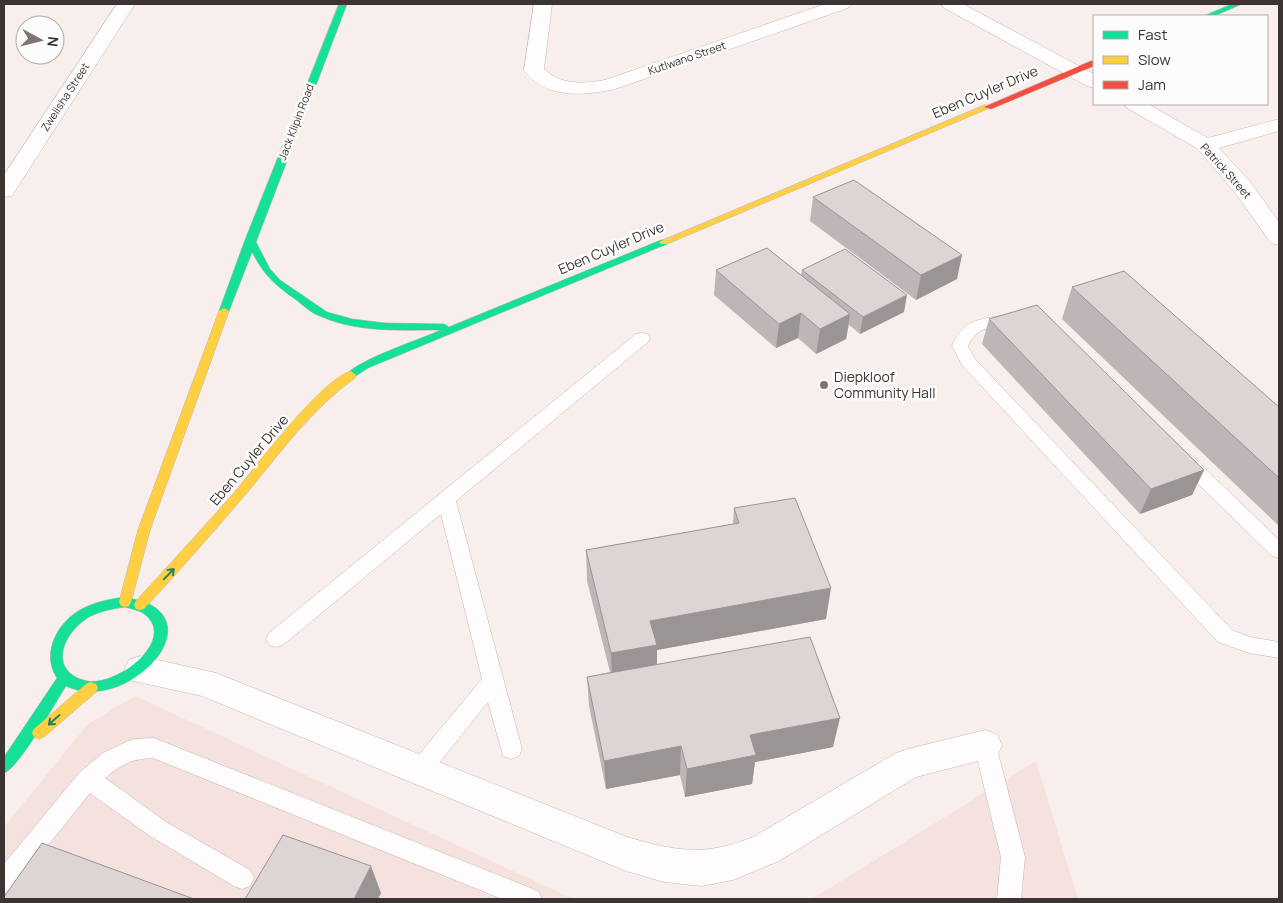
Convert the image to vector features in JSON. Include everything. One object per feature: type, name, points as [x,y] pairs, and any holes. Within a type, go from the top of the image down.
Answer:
[{"type":"street","name":"Zwelisha Street","points":[[4,190],[126,4]]},
{"type":"street","name":"Jack Klipin Road","points":[[250,240],[343,4]]},
{"type":"street","name":"Kutlwano Street","points":[[543,4],[534,70],[548,83],[583,88],[600,87],[842,4]]},
{"type":"street","points":[[950,4],[1093,81]]},
{"type":"street","points":[[1210,15],[1238,4]]},
{"type":"street","name":"Eben Cuyler Drive","points":[[140,605],[198,544],[301,421],[346,377],[364,366],[1093,63]]},
{"type":"street","name":"Patrick Street","points":[[1136,105],[1206,145],[1244,189],[1279,238]]},
{"type":"street","points":[[1206,145],[1279,124]]},
{"type":"street","points":[[250,240],[266,270],[277,282],[323,314],[352,322],[385,326],[460,327]]},
{"type":"street","points":[[126,602],[144,530],[250,240]]},
{"type":"street","points":[[124,562],[144,530]]},
{"type":"street","name":"Eben Cuyler Drive","points":[[181,578],[198,544]]},
{"type":"street","points":[[93,610],[103,594]]},
{"type":"street","points":[[161,626],[152,658],[140,670],[125,680],[108,686],[91,688],[76,685],[64,678],[56,668],[55,656],[58,643],[66,629],[78,618],[93,610],[110,604],[126,602],[140,605],[152,611],[161,626],[205,683]]},
{"type":"street","points":[[140,670],[205,683],[626,854],[664,865],[702,869],[733,863],[766,849],[908,764],[985,745]]},
{"type":"street","points":[[4,767],[17,751],[64,678]]},
{"type":"street","points":[[17,751],[91,688]]},
{"type":"lane","points":[[1025,319],[1005,318],[972,327],[960,346],[968,361],[1225,636],[1248,645],[1279,650]]},
{"type":"lane","points":[[276,640],[642,338]]},
{"type":"lane","points":[[1172,448],[1279,551]]},
{"type":"lane","points":[[446,499],[511,749]]},
{"type":"lane","points":[[420,770],[494,680]]},
{"type":"lane","points":[[985,745],[1013,857],[1009,899]]},
{"type":"lane","points":[[4,882],[88,779],[112,760],[134,749],[154,748],[530,899]]},
{"type":"lane","points":[[88,779],[158,829],[242,878]]},
{"type":"shaded area","points":[[135,696],[573,899],[4,899],[4,827],[88,724]]},
{"type":"shaded area","points":[[1036,761],[1078,899],[812,899]]},
{"type":"building","points":[[854,180],[962,255],[921,275],[813,197]]},
{"type":"building","points":[[767,248],[850,314],[820,329],[801,313],[779,324],[716,270]]},
{"type":"building","points":[[845,249],[907,295],[863,317],[802,270]]},
{"type":"building","points":[[1124,271],[1279,407],[1279,478],[1072,287]]},
{"type":"building","points":[[1037,305],[1204,470],[1151,489],[989,319]]},
{"type":"building","points":[[795,498],[831,588],[650,621],[657,645],[611,653],[586,550],[739,523],[734,508]]},
{"type":"building","points":[[810,637],[840,718],[750,735],[756,755],[687,769],[681,746],[604,761],[587,677]]},
{"type":"building","points":[[283,835],[371,866],[354,899],[245,899]]},
{"type":"building","points":[[42,843],[194,899],[4,899]]},
{"type":"traffic: fast","points":[[224,311],[343,4]]},
{"type":"traffic: fast","points":[[1210,15],[1238,4]]},
{"type":"traffic: fast","points":[[250,240],[266,270],[277,282],[323,314],[352,322],[385,326],[444,327]]},
{"type":"traffic: fast","points":[[351,375],[364,366],[664,242]]},
{"type":"traffic: fast","points":[[125,602],[147,609],[159,620],[161,634],[156,649],[144,664],[129,676],[110,684],[91,687],[72,683],[63,677],[58,669],[56,660],[57,650],[65,632],[84,614],[107,605],[125,602]]},
{"type":"traffic: fast","points":[[4,767],[17,751],[64,678]]},
{"type":"traffic: slow","points":[[664,242],[988,107]]},
{"type":"traffic: slow","points":[[125,602],[144,530],[224,311]]},
{"type":"traffic: slow","points":[[140,605],[224,512],[310,410],[351,375]]},
{"type":"traffic: slow","points":[[39,733],[91,688]]},
{"type":"traffic: jam","points":[[988,107],[1093,63]]},
{"type":"place","name":"Diepkloof Community Hall","points":[[824,385]]}]
